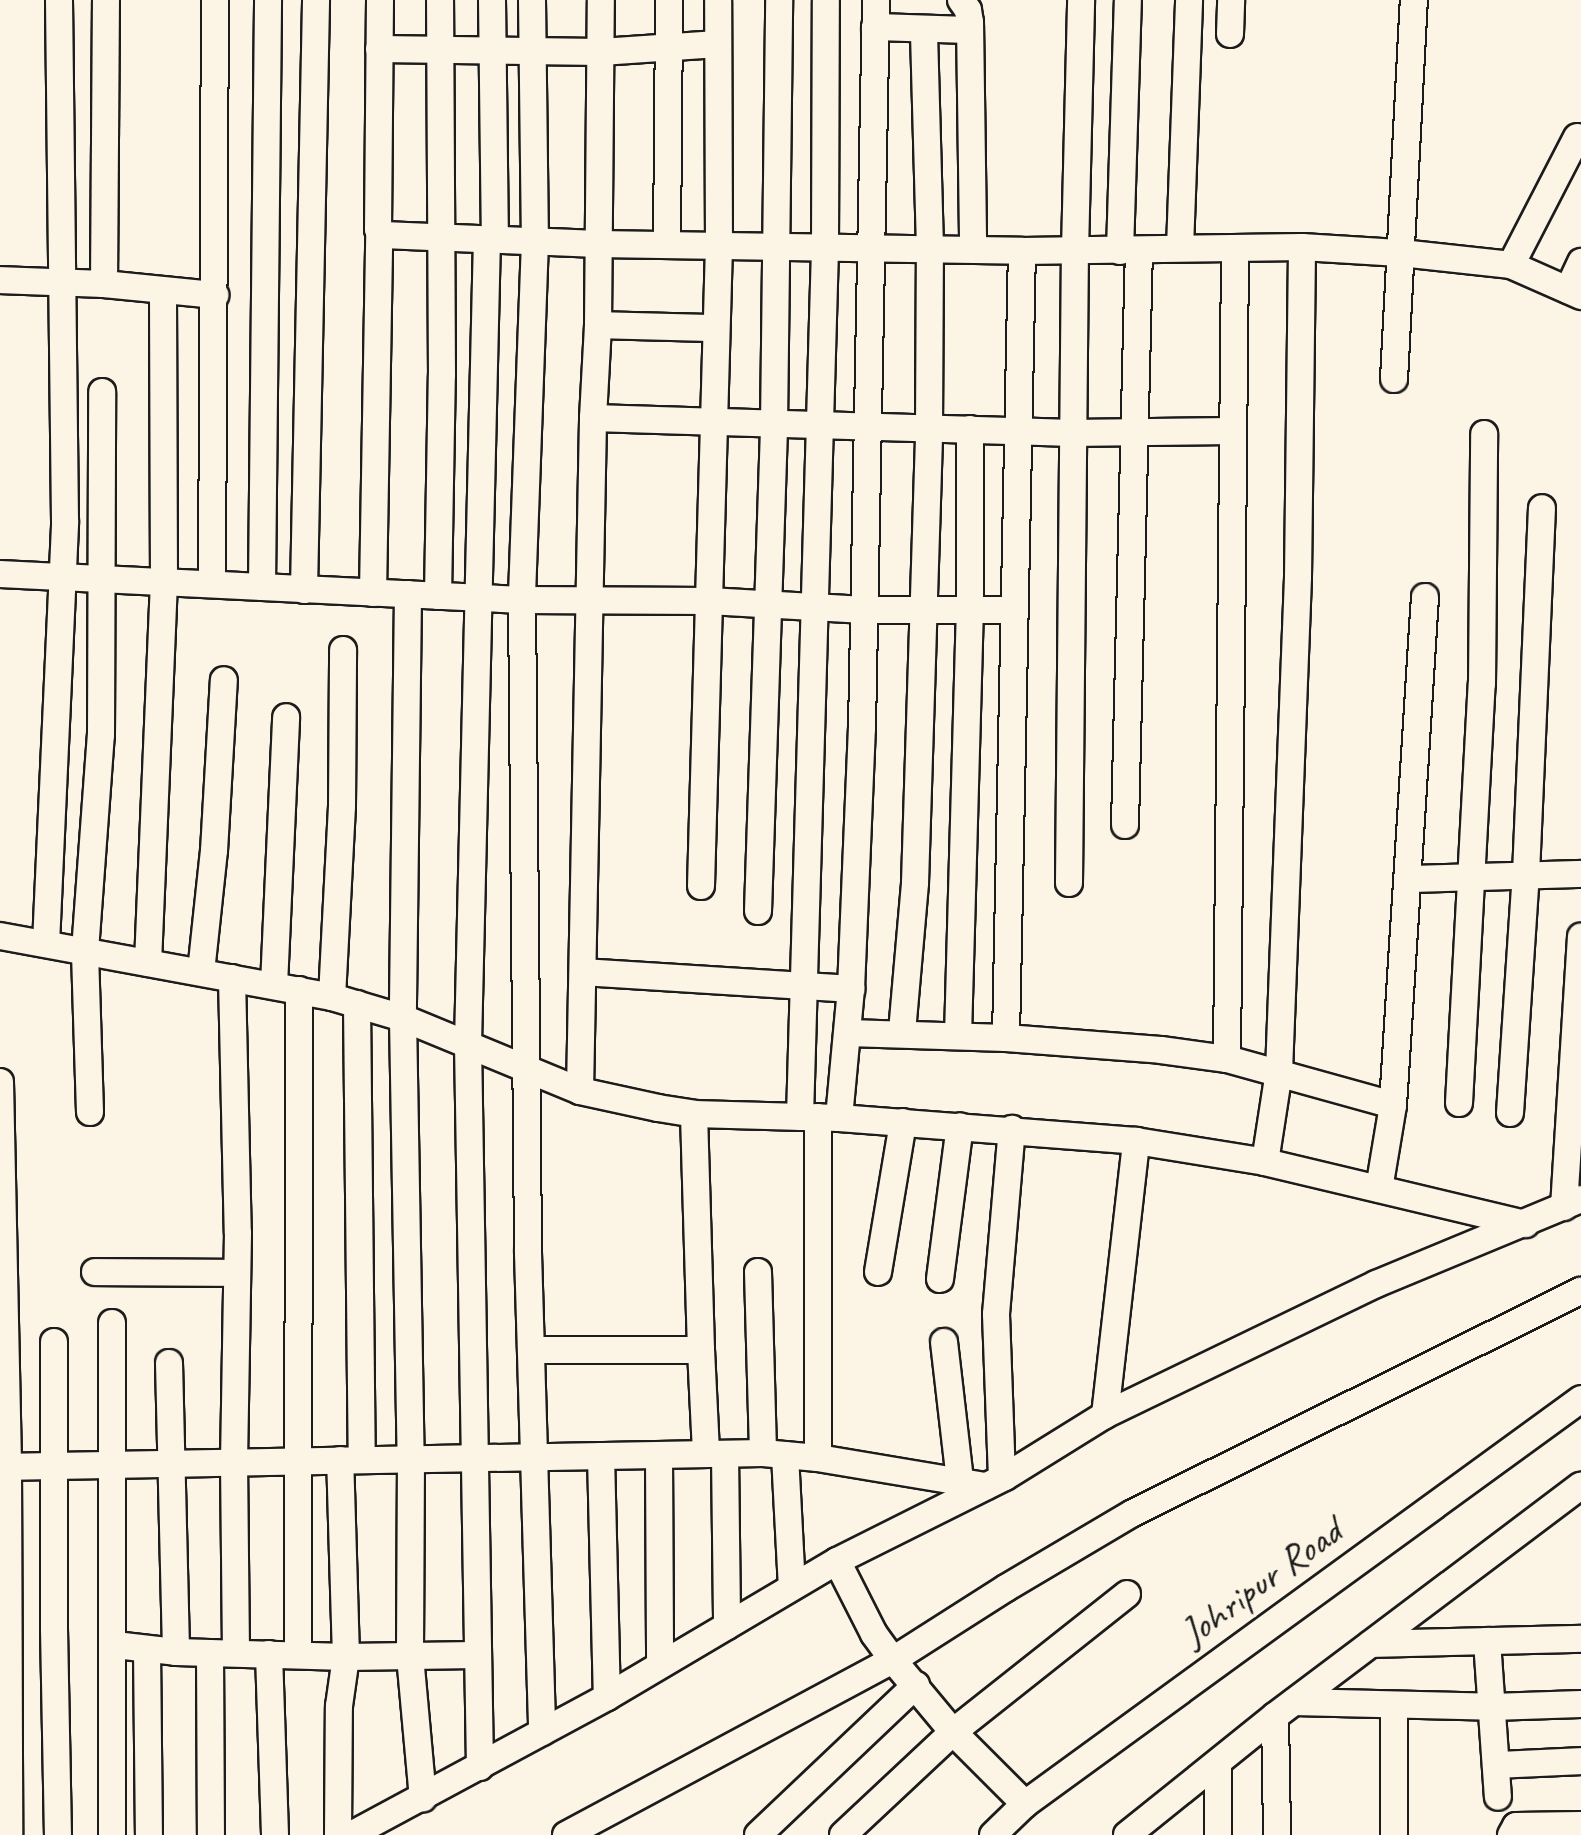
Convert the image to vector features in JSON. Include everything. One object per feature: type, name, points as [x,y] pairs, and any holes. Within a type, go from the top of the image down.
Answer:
[{"type":"street","points":[[46,944],[64,577],[59,0]]},
{"type":"street","points":[[104,284],[106,0]]},
{"type":"street","points":[[212,584],[215,0]]},
{"type":"street","points":[[262,587],[268,0]]},
{"type":"street","points":[[304,590],[316,0]]},
{"type":"street","points":[[373,593],[380,0]]},
{"type":"street","points":[[438,596],[442,375],[440,0]]},
{"type":"street","points":[[480,1767],[468,1044],[491,240],[492,0]]},
{"type":"street","points":[[532,0],[535,241],[522,600],[531,1350],[542,1732]]},
{"type":"street","points":[[580,1091],[593,418],[598,325],[601,0]]},
{"type":"street","points":[[667,245],[669,0]]},
{"type":"street","points":[[701,886],[719,246],[718,0]]},
{"type":"street","points":[[758,911],[774,426],[779,0]]},
{"type":"street","points":[[818,1458],[819,1117],[804,988],[825,247],[826,0]]},
{"type":"street","points":[[819,1117],[848,1033],[851,989],[865,610],[876,0]]},
{"type":"street","points":[[961,0],[968,10],[970,30],[973,249]]},
{"type":"street","points":[[1069,883],[1075,251],[1081,0]]},
{"type":"street","points":[[1125,825],[1136,433],[1130,250],[1128,0]]},
{"type":"street","points":[[1180,248],[1189,0]]},
{"type":"street","points":[[1230,34],[1231,0]]},
{"type":"street","points":[[1394,379],[1414,0]]},
{"type":"street","points":[[875,27],[970,30]]},
{"type":"street","points":[[902,1032],[915,883],[929,429],[930,248],[924,29]]},
{"type":"street","points":[[379,49],[491,48],[601,52],[718,44]]},
{"type":"street","points":[[1511,265],[1577,137]]},
{"type":"street","points":[[379,233],[598,244],[1022,251],[1302,247],[1401,253],[1511,265],[1574,293],[1581,262]]},
{"type":"street","points":[[1265,1162],[1279,1072],[1298,577],[1302,247]]},
{"type":"street","points":[[1227,1059],[1235,250]]},
{"type":"street","points":[[1006,1038],[1022,251]]},
{"type":"street","points":[[0,280],[104,284],[215,295]]},
{"type":"street","points":[[148,963],[164,582],[163,291]]},
{"type":"street","points":[[598,325],[716,328]]},
{"type":"street","points":[[90,1112],[85,951],[101,735],[102,392]]},
{"type":"street","points":[[593,418],[1073,433],[1232,431]]},
{"type":"street","points":[[958,1036],[970,612],[970,429]]},
{"type":"street","points":[[1459,1103],[1482,684],[1484,434]]},
{"type":"street","points":[[1510,1113],[1526,874],[1542,508]]},
{"type":"street","points":[[0,574],[522,600],[709,601],[865,610],[1013,610]]},
{"type":"street","points":[[408,594],[403,1018],[411,1459],[410,1656],[423,1798]]},
{"type":"street","points":[[1379,1189],[1393,1105],[1425,597]]},
{"type":"street","points":[[338,1835],[339,1706],[346,1657],[351,1460],[342,806],[343,650]]},
{"type":"street","points":[[201,972],[214,851],[224,680]]},
{"type":"street","points":[[286,717],[287,987],[298,1460],[298,1653]]},
{"type":"street","points":[[1409,879],[1581,874]]},
{"type":"street","points":[[0,936],[345,1000],[403,1018],[580,1091],[694,1114],[903,1122],[1136,1141],[1265,1162],[1526,1224]]},
{"type":"street","points":[[351,1835],[607,1697],[837,1561],[994,1482],[1105,1415],[1376,1284],[1573,1203],[1581,937]]},
{"type":"street","points":[[583,972],[851,989]]},
{"type":"street","points":[[211,1835],[234,1461],[237,1273],[232,978]]},
{"type":"street","points":[[848,1033],[902,1032],[1006,1038],[1227,1059],[1393,1105]]},
{"type":"street","points":[[0,1082],[9,1835]]},
{"type":"street","points":[[694,1114],[701,1350],[715,1454],[727,1626]]},
{"type":"street","points":[[878,1272],[903,1122]]},
{"type":"street","points":[[940,1279],[960,1126]]},
{"type":"street","points":[[994,1482],[996,1314],[1012,1129]]},
{"type":"street","points":[[1105,1415],[1136,1141]]},
{"type":"street","points":[[95,1272],[237,1273]]},
{"type":"street","points":[[758,1272],[774,1454],[792,1587]]},
{"type":"street","points":[[566,1835],[611,1823],[893,1660],[1133,1513],[1581,1291]]},
{"type":"street","points":[[112,1323],[115,1645],[112,1835]]},
{"type":"street","points":[[54,1342],[52,1466],[58,1835]]},
{"type":"street","points":[[944,1342],[960,1480]]},
{"type":"street","points":[[531,1350],[701,1350]]},
{"type":"street","points":[[169,1363],[176,1652]]},
{"type":"street","name":"Johripur Road","points":[[993,1835],[1025,1804],[1581,1399]]},
{"type":"street","points":[[4,1467],[774,1454],[994,1482]]},
{"type":"street","points":[[601,1456],[607,1697]]},
{"type":"street","points":[[659,1456],[660,1664]]},
{"type":"street","points":[[1127,1835],[1285,1709],[1581,1485]]},
{"type":"street","points":[[837,1561],[849,1590],[893,1660],[953,1732],[1025,1804]]},
{"type":"street","points":[[843,1835],[953,1732],[1127,1594]]},
{"type":"street","points":[[1371,1644],[1581,1639]]},
{"type":"street","points":[[1487,1641],[1498,1797]]},
{"type":"street","points":[[115,1645],[176,1652],[298,1653],[346,1657],[476,1655]]},
{"type":"street","points":[[147,1650],[149,1835]]},
{"type":"street","points":[[269,1654],[275,1835]]},
{"type":"street","points":[[758,1835],[916,1685]]},
{"type":"street","points":[[1285,1709],[1581,1704]]},
{"type":"street","points":[[1394,1705],[1394,1835]]},
{"type":"street","points":[[1277,1835],[1285,1709]]},
{"type":"street","points":[[1497,1765],[1581,1761]]},
{"type":"street","points":[[1218,1763],[1218,1835]]},
{"type":"street","points":[[1160,1807],[1160,1835]]},
{"type":"street","points":[[1511,1835],[1516,1826],[1581,1825]]}]
